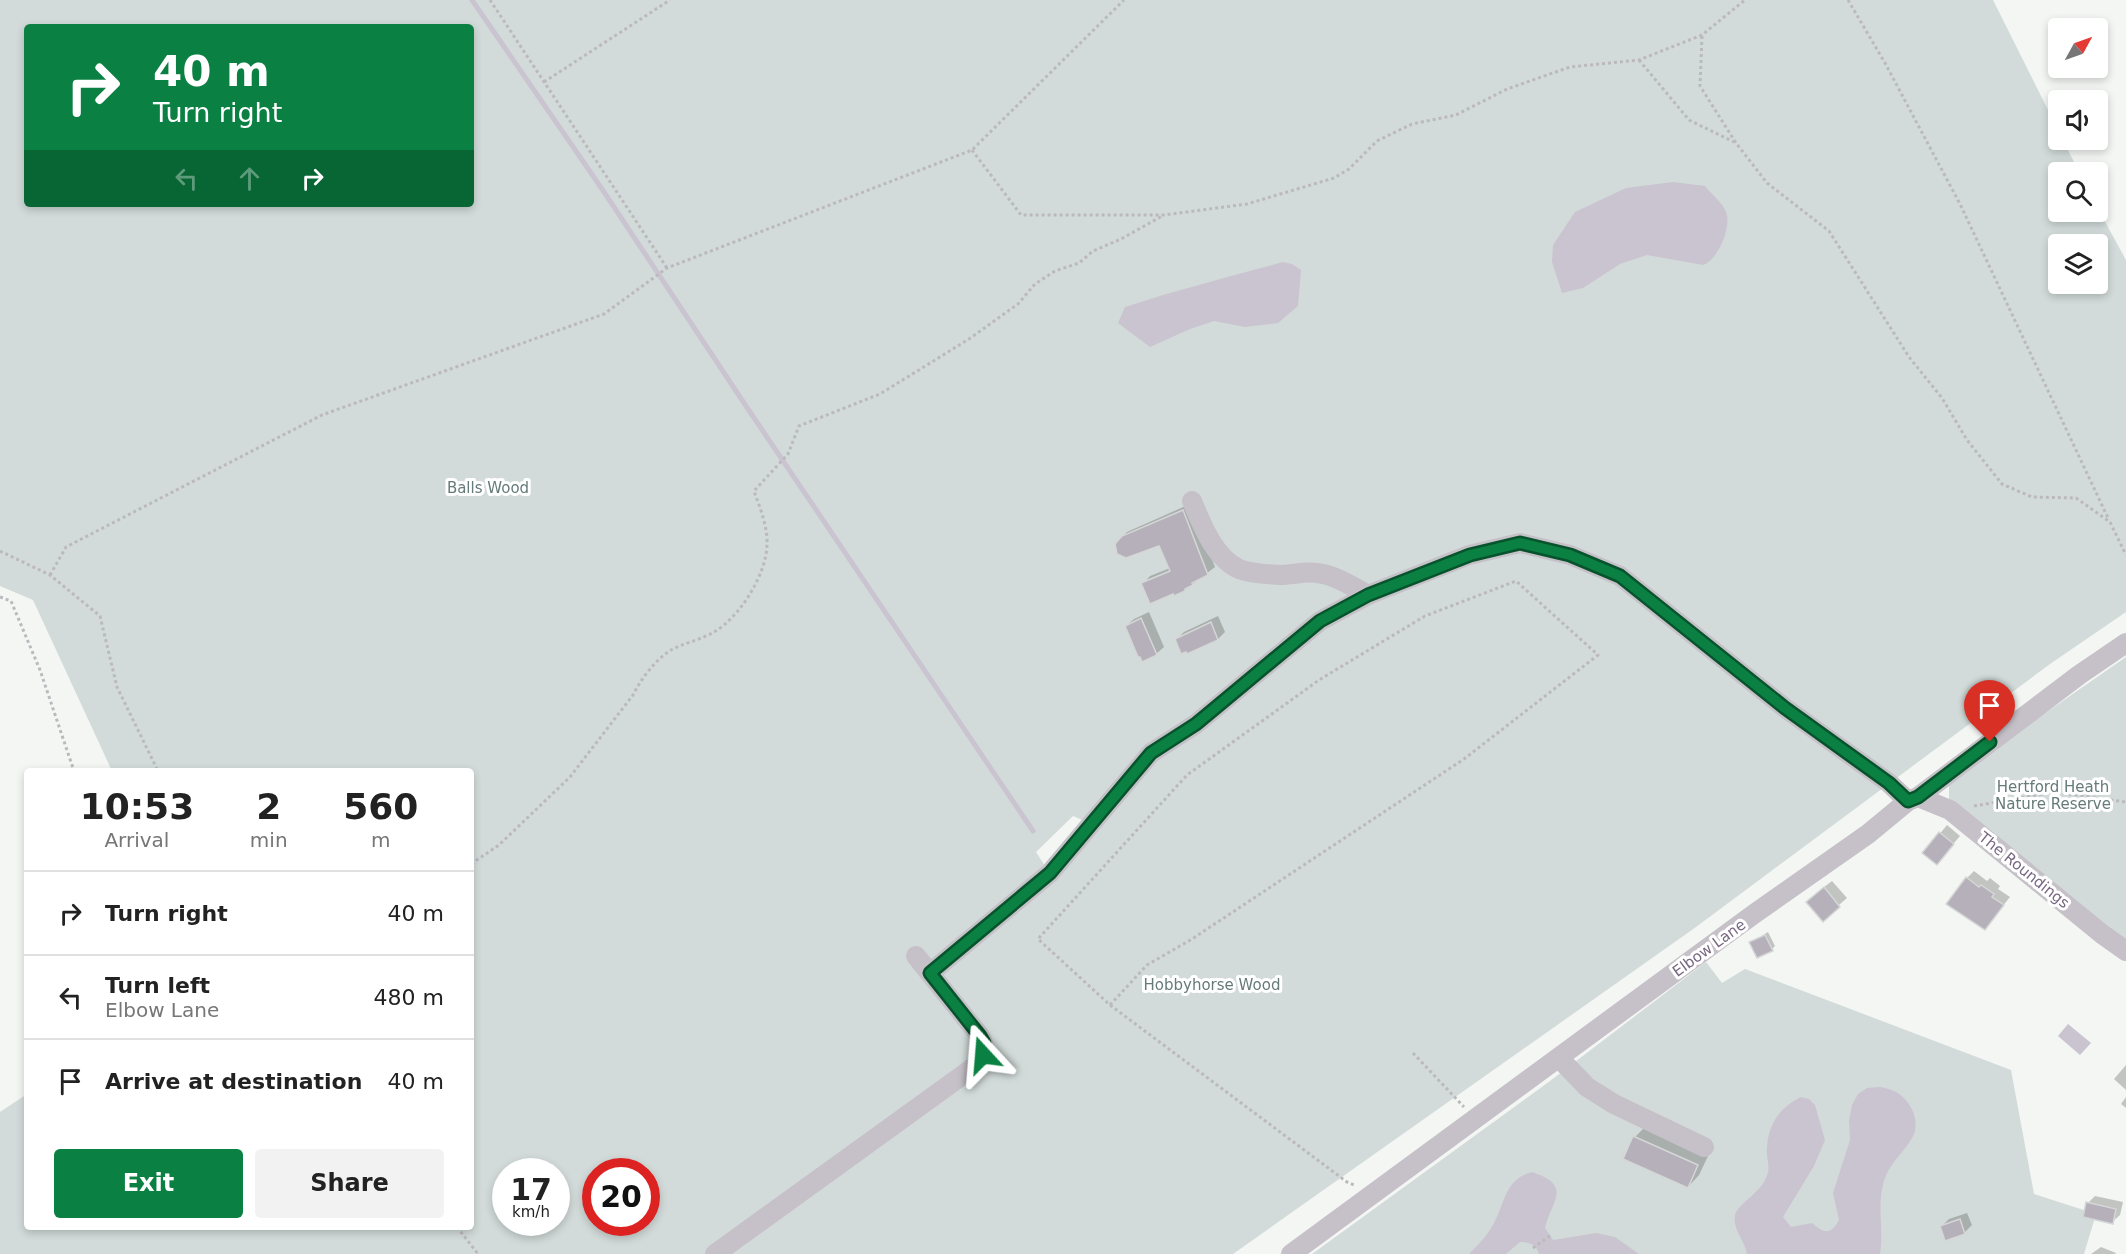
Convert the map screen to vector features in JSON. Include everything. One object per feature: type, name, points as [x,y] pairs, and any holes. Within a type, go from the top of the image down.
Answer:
[{"type":"lane","points":[[1192,501],[1213,544],[1224,559],[1239,569],[1282,575],[1317,573],[1340,580],[1368,595]]},
{"type":"lane","points":[[930,973],[1050,873],[1151,753],[1196,724],[1320,621],[1368,595],[1470,555],[1520,543],[1570,555],[1620,576],[1785,708],[1913,799]]},
{"type":"lane","name":"Elbow Lane","points":[[1292,1254],[1754,914],[1868,834],[2079,675],[2126,643]]},
{"type":"lane","name":"The Roundings","points":[[1913,799],[1950,810],[2126,951]]},
{"type":"lane","points":[[715,1254],[978,1064],[983,1055],[984,1043],[980,1036],[916,956]]},
{"type":"lane","points":[[1559,1058],[1587,1087],[1614,1104],[1704,1147]]},
{"type":"path","points":[[490,0],[667,268]]},
{"type":"path","points":[[544,82],[670,0]]},
{"type":"path","points":[[50,575],[66,547],[322,415],[604,314],[667,268],[972,150],[1124,0]]},
{"type":"path","points":[[972,150],[1021,215],[1164,215],[1247,204],[1334,178],[1349,169],[1377,141],[1412,124],[1456,115],[1507,89],[1570,67],[1639,60],[1702,35],[1745,0]]},
{"type":"path","points":[[1848,0],[1960,204],[2126,555]]},
{"type":"path","points":[[1702,35],[1700,86],[1736,143],[1767,183],[1829,231],[1909,357],[1942,398],[1967,440],[2002,484],[2032,497],[2076,498],[2110,522]]},
{"type":"path","points":[[1639,60],[1689,120],[1736,143]]},
{"type":"path","points":[[474,862],[499,844],[570,777],[633,695],[640,681],[670,651],[715,632],[740,609],[758,580],[767,545],[763,517],[754,491],[789,454],[799,426],[880,394],[969,339],[1018,304],[1035,284],[1055,271],[1079,263],[1093,251],[1121,239],[1164,215]]},
{"type":"path","points":[[0,551],[50,575],[100,616],[117,687],[157,768]]},
{"type":"path","points":[[1110,1005],[1147,965],[1192,939],[1464,759],[1598,655],[1516,581],[1425,616],[1319,680],[1187,775],[1038,939],[1110,1005],[1347,1182],[1375,1194]]},
{"type":"path","points":[[0,597],[11,601],[40,670],[73,768]]},
{"type":"path","points":[[1950,810],[2054,792],[2126,802]]},
{"type":"path","points":[[1413,1053],[1476,1119]]},
{"type":"path","points":[[459,1230],[478,1254]]},
{"type":"path","points":[[1533,1248],[1551,1235]]},
{"type":"green space","points":[[0,0],[1993,0],[2048,110],[2048,150],[2068,150],[2074,162],[2048,162],[2048,222],[2105,222],[2126,260],[2126,612],[2050,664],[1696,927],[1233,1254],[0,1254],[0,1112],[24,1096],[24,1230],[474,1230],[474,768],[111,768],[33,600],[0,586]],"holes":[[[1073,816],[1101,828],[1054,880],[1036,852]]]},
{"type":"green space","name":"Hertford Heath Nature Reserve","points":[[2126,657],[2126,940],[1969,824],[1949,801],[1949,780]]},
{"type":"green space","points":[[1706,962],[1722,983],[1745,969],[2011,1070],[2034,1194],[2096,1214],[2084,1254],[1312,1254],[1550,1081]]},
{"type":"shaded area","points":[[1673,182],[1705,186],[1726,212],[1725,234],[1714,257],[1709,262],[1703,265],[1647,255],[1620,264],[1583,288],[1562,293],[1552,262],[1553,245],[1575,212],[1626,188]]},
{"type":"shaded area","points":[[1283,262],[1292,264],[1301,270],[1298,306],[1278,323],[1245,327],[1214,321],[1150,347],[1118,323],[1125,307]]},
{"type":"shaded area","points":[[2068,1024],[2091,1043],[2080,1055],[2058,1036]]},
{"type":"shaded area","points":[[1880,1087],[1894,1091],[1905,1099],[1913,1111],[1916,1125],[1912,1138],[1892,1166],[1883,1185],[1880,1254],[1747,1254],[1735,1225],[1735,1215],[1762,1185],[1767,1175],[1768,1139],[1776,1117],[1801,1097],[1809,1099],[1815,1105],[1825,1140],[1814,1166],[1783,1217],[1791,1227],[1812,1223],[1823,1231],[1830,1231],[1839,1220],[1833,1193],[1850,1140],[1849,1121],[1852,1105],[1858,1094],[1867,1088]]},
{"type":"shaded area","points":[[1532,1172],[1545,1177],[1553,1183],[1556,1189],[1555,1202],[1545,1228],[1553,1240],[1596,1233],[1615,1237],[1639,1254],[1539,1254],[1532,1244],[1520,1242],[1506,1254],[1469,1254],[1492,1226],[1512,1185],[1523,1175]]},
{"type":"building","points":[[1183,510],[1208,575],[1192,583],[1193,585],[1185,591],[1150,604],[1141,583],[1170,571],[1159,546],[1126,558],[1117,554],[1115,544],[1122,536]]},
{"type":"building","points":[[1141,618],[1157,655],[1142,662],[1125,626]]},
{"type":"building","points":[[1211,622],[1218,640],[1187,654],[1186,652],[1181,654],[1175,639]]},
{"type":"building","points":[[1939,832],[1954,844],[1937,865],[1922,853]]},
{"type":"building","points":[[1966,877],[1979,887],[1981,885],[1994,894],[1992,897],[2004,905],[1985,930],[1946,904]]},
{"type":"building","points":[[1824,887],[1840,907],[1823,922],[1806,902]]},
{"type":"building","points":[[1765,935],[1773,951],[1757,958],[1749,942]]},
{"type":"building","points":[[1633,1136],[1698,1165],[1688,1188],[1623,1159]]},
{"type":"building","points":[[2086,1202],[2116,1209],[2113,1224],[2083,1217]]},
{"type":"building","points":[[1960,1219],[1965,1234],[1945,1241],[1940,1226]]},
{"type":"waterway","points":[[472,0],[602,189],[1033,831]]},
{"type":"route","points":[[983,1055],[984,1043],[980,1036],[930,973],[1050,873],[1151,753],[1196,724],[1320,621],[1368,595],[1470,555],[1520,543],[1570,555],[1620,576],[1785,708],[1889,783],[1908,801],[1918,797],[1990,742]]},
{"type":"park label","name":"Balls Wood","points":[[488,488]]},
{"type":"park label","name":"Hobbyhorse Wood","points":[[1212,985]]}]
